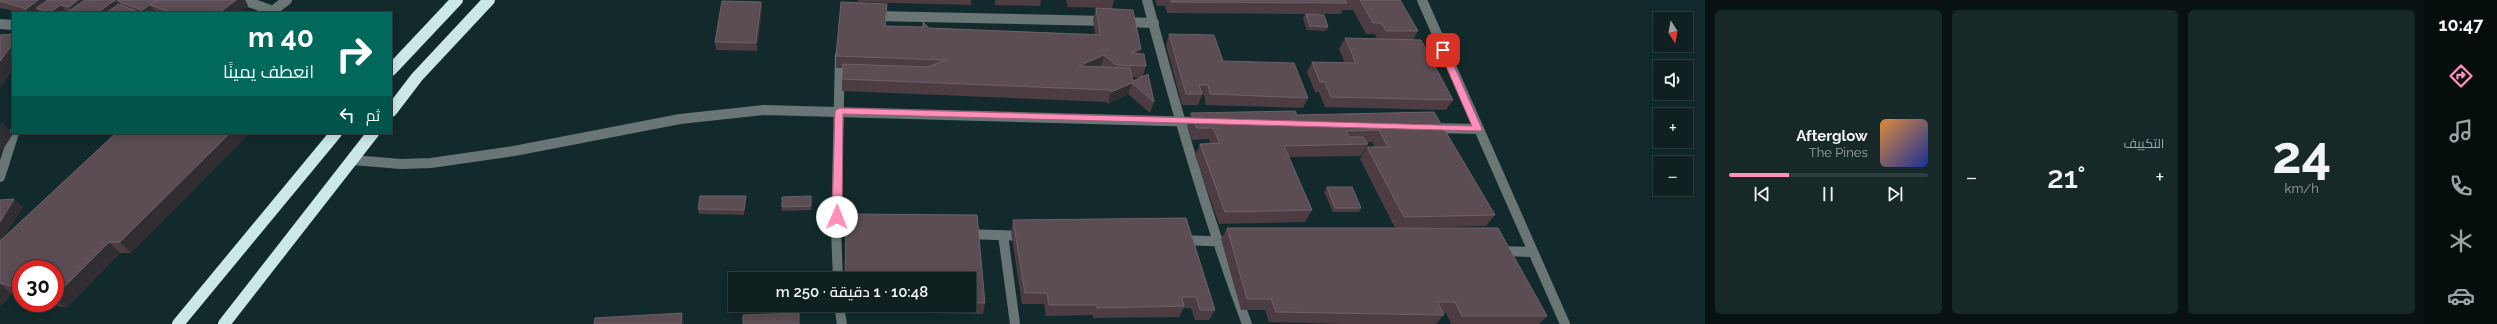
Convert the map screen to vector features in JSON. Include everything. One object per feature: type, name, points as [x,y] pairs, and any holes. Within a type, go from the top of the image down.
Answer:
[{"type":"highway","points":[[392,69],[457,0]]},
{"type":"highway","points":[[392,110],[417,77],[489,0]]},
{"type":"highway","points":[[178,324],[335,134]]},
{"type":"highway","points":[[224,324],[372,134]]},
{"type":"street","points":[[243,0],[271,12],[287,0]]},
{"type":"street","points":[[1147,0],[1179,121],[1216,241],[1247,324]]},
{"type":"street","points":[[1422,0],[1565,324]]},
{"type":"street","points":[[865,15],[1154,22]]},
{"type":"street","points":[[0,24],[12,25]]},
{"type":"street","points":[[838,272],[836,230],[841,47]]},
{"type":"street","points":[[352,160],[429,163],[563,142],[714,112],[764,110],[839,111],[1211,122]]},
{"type":"street","points":[[1423,128],[1478,129]]},
{"type":"street","points":[[0,177],[14,134]]},
{"type":"street","points":[[836,230],[868,231]]},
{"type":"street","points":[[956,234],[1035,236]]},
{"type":"street","points":[[1003,235],[1015,324]]},
{"type":"street","points":[[1168,240],[1247,242]]},
{"type":"street","points":[[1484,251],[1532,252]]},
{"type":"street","points":[[841,312],[842,324]]},
{"type":"building","points":[[0,0],[38,0],[26,9]]},
{"type":"building","points":[[48,0],[78,0],[69,7],[61,5],[50,12],[36,8]]},
{"type":"building","points":[[85,0],[115,0],[98,12],[67,12]]},
{"type":"building","points":[[157,0],[142,10],[118,1]]},
{"type":"building","points":[[158,0],[236,0],[220,12],[170,12],[150,5]]},
{"type":"building","points":[[1171,0],[1345,0],[1347,3],[1171,2]]},
{"type":"building","points":[[1360,0],[1400,0],[1418,31],[1386,31],[1381,23],[1373,23]]},
{"type":"building","points":[[722,1],[761,2],[756,43],[715,42]]},
{"type":"building","points":[[841,2],[887,4],[885,26],[923,27],[923,22],[929,28],[1100,35],[1096,8],[1133,10],[1141,49],[1131,53],[1144,54],[1146,66],[1116,65],[1104,55],[1079,66],[1130,68],[1133,81],[1148,74],[1154,102],[1132,83],[1111,92],[1109,90],[842,79],[843,64],[928,67],[945,60],[836,56]]},
{"type":"building","points":[[119,4],[138,12],[107,12]]},
{"type":"building","points":[[1306,14],[1324,15],[1328,27],[1310,26]]},
{"type":"building","points":[[12,34],[12,45],[0,61],[0,35]]},
{"type":"building","points":[[1169,34],[1214,35],[1223,61],[1294,63],[1308,98],[1210,94],[1208,85],[1199,85],[1202,94],[1186,94]]},
{"type":"building","points":[[1345,38],[1421,40],[1453,100],[1331,97],[1325,82],[1320,82],[1312,62],[1356,63]]},
{"type":"building","points":[[1295,111],[1297,115],[1434,112],[1495,215],[1404,217],[1367,147],[1388,147],[1379,130],[1346,131],[1349,137],[1363,137],[1368,144],[1284,146],[1312,210],[1225,212],[1200,144],[1220,143],[1213,128],[1197,128],[1191,113]]},
{"type":"building","points":[[115,134],[229,134],[120,242],[109,242],[64,287],[64,260],[12,260],[12,286],[0,283],[0,241]]},
{"type":"building","points":[[1327,187],[1352,187],[1361,208],[1335,208]]},
{"type":"building","points":[[700,196],[746,196],[744,210],[698,209]]},
{"type":"building","points":[[811,196],[811,206],[782,207],[782,197]]},
{"type":"building","points":[[14,199],[0,222],[0,200]]},
{"type":"building","points":[[846,214],[977,215],[985,303],[976,303],[976,272],[845,272]]},
{"type":"building","points":[[1186,218],[1215,310],[1200,310],[1196,297],[1182,297],[1184,306],[1097,308],[1097,305],[1049,305],[1047,293],[1025,293],[1013,220]]},
{"type":"building","points":[[1227,228],[1498,228],[1547,316],[1462,316],[1455,302],[1438,302],[1444,315],[1276,312],[1271,299],[1247,299]]},
{"type":"building","points":[[682,313],[681,324],[594,324],[595,318]]},
{"type":"building","points":[[799,313],[799,324],[743,324],[743,315]]},
{"type":"route","points":[[837,217],[839,111],[1478,129],[1443,50]]}]
